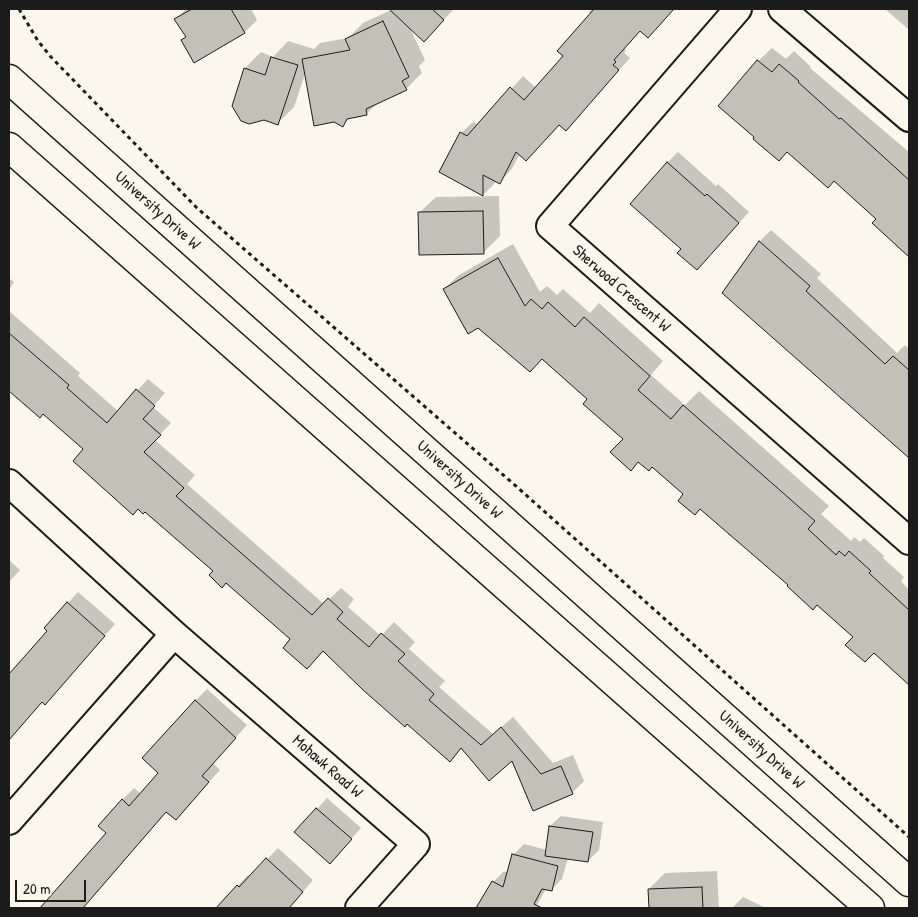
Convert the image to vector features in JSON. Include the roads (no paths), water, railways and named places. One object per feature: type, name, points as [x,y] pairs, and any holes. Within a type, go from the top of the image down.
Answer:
[{"type":"main road","name":"University Drive W","points":[[9,79],[909,882]]},
{"type":"main road","points":[[9,147],[870,908]]},
{"type":"street","name":"Sherwood Crescent W","points":[[738,9],[550,226],[909,541]]},
{"type":"street","points":[[782,9],[909,118]]},
{"type":"street","name":"Mohawk Road W","points":[[9,483],[174,634],[416,844],[360,908]]},
{"type":"street","points":[[9,821],[174,634]]}]
